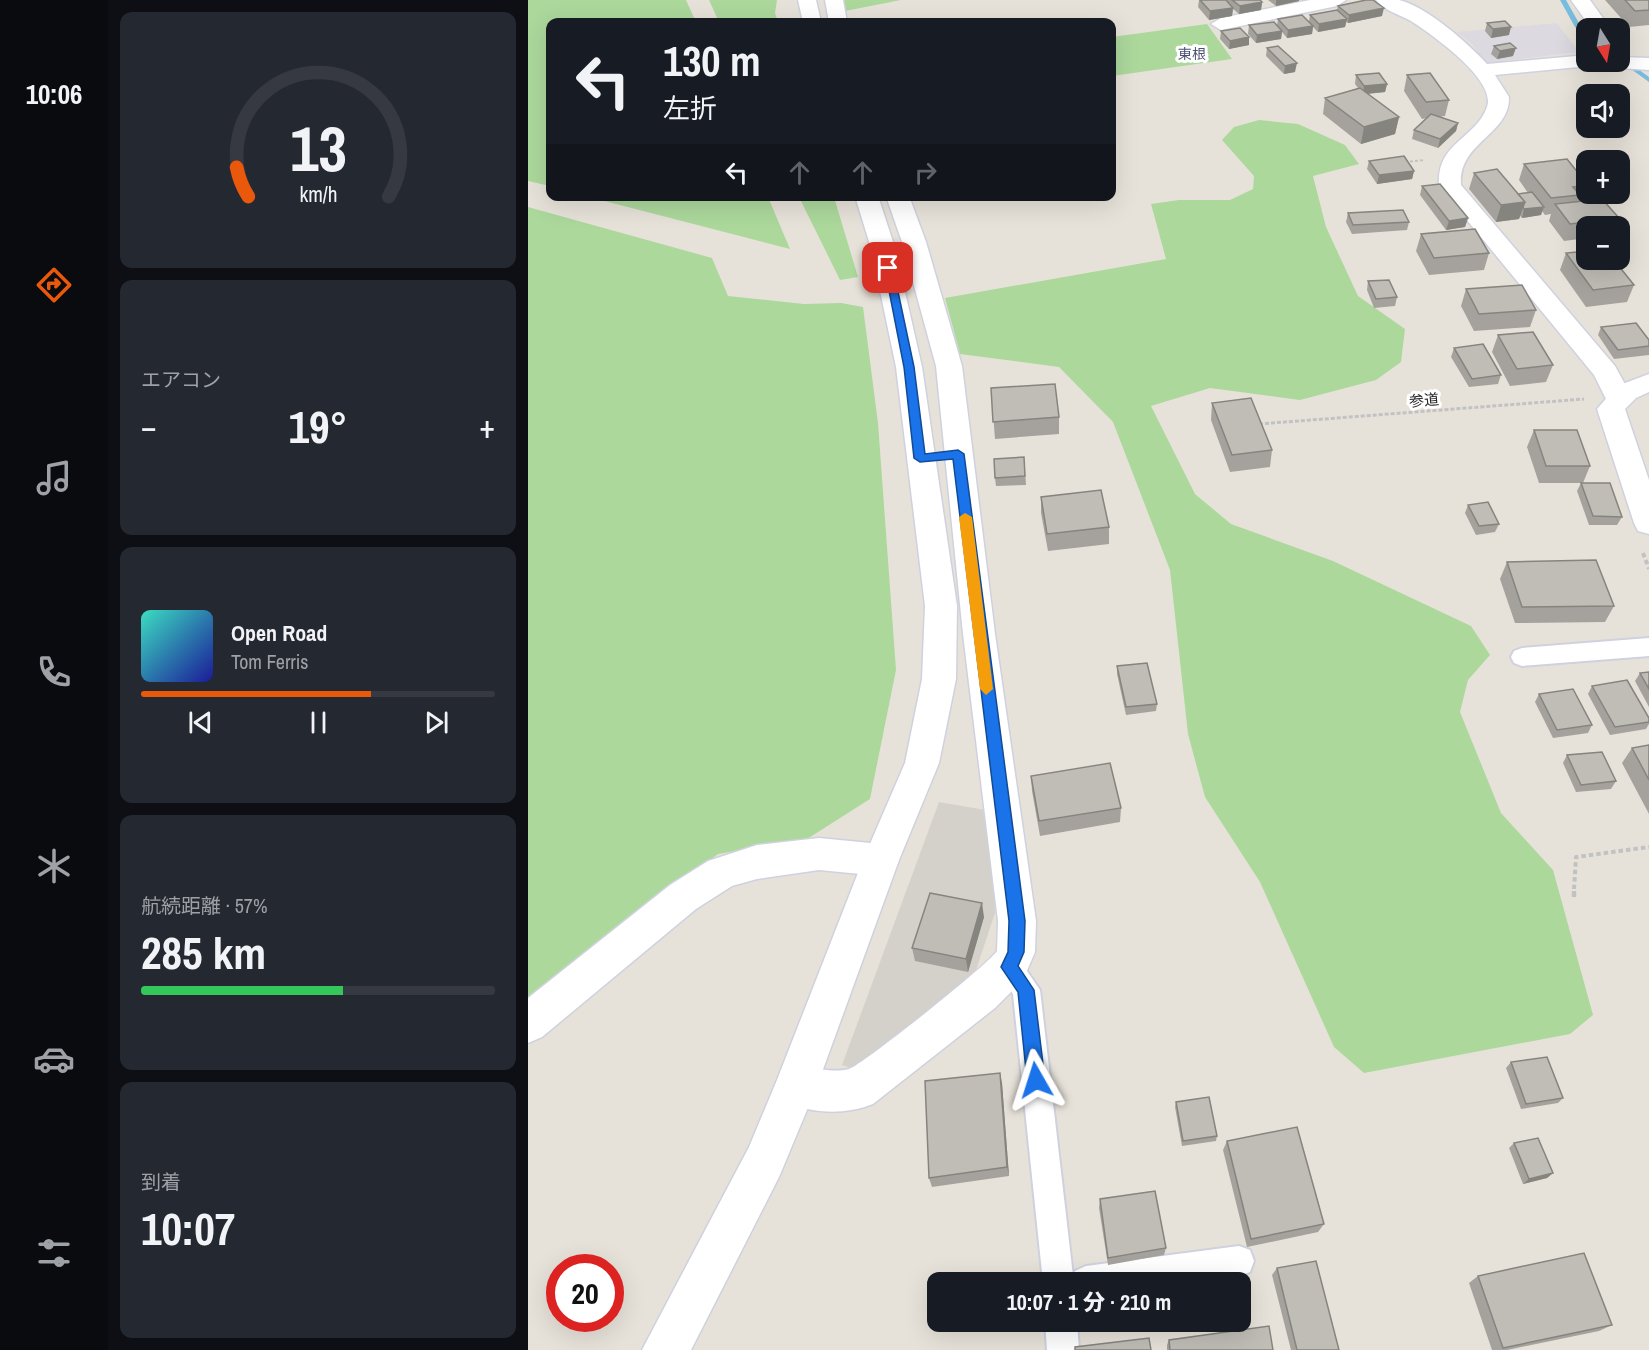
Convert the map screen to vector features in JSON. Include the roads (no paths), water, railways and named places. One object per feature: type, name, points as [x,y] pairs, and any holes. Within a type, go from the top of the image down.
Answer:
[{"type":"street","points":[[807,0],[811,18]]},
{"type":"street","points":[[834,0],[837,18]]},
{"type":"street","points":[[1221,24],[1337,0]]},
{"type":"street","points":[[1385,0],[1418,16],[1445,34],[1482,70],[1497,90],[1500,101],[1495,113],[1452,160],[1447,173],[1450,186],[1606,372],[1604,398],[1611,409],[1649,523]]},
{"type":"street","points":[[1580,0],[1594,18]]},
{"type":"street","points":[[1630,49],[1649,63]]},
{"type":"street","points":[[1482,70],[1576,62]]},
{"type":"street","points":[[1630,63],[1649,63]]},
{"type":"street","points":[[666,1350],[764,1162],[796,1086],[881,860],[922,763],[939,679],[941,606],[909,367],[883,248],[869,201]]},
{"type":"street","points":[[796,1086],[826,1091],[858,1089],[981,994],[1009,967],[1016,952],[1017,921],[949,366],[914,242],[899,201]]},
{"type":"street","points":[[1604,398],[1649,383]]},
{"type":"street","points":[[920,458],[958,454]]},
{"type":"street","points":[[528,1023],[683,897],[721,873],[757,862],[819,854],[881,860]]},
{"type":"lane","points":[[1522,657],[1649,647]]},
{"type":"lane","points":[[1009,967],[1026,990],[1057,1272]]},
{"type":"lane","points":[[1159,1272],[1239,1261]]},
{"type":"lane","points":[[1062,1332],[1063,1350]]},
{"type":"waterway","points":[[1563,0],[1576,24]]},
{"type":"waterway","points":[[1633,68],[1649,80]]},
{"type":"district","name":"東根","points":[[1192,54]]}]
